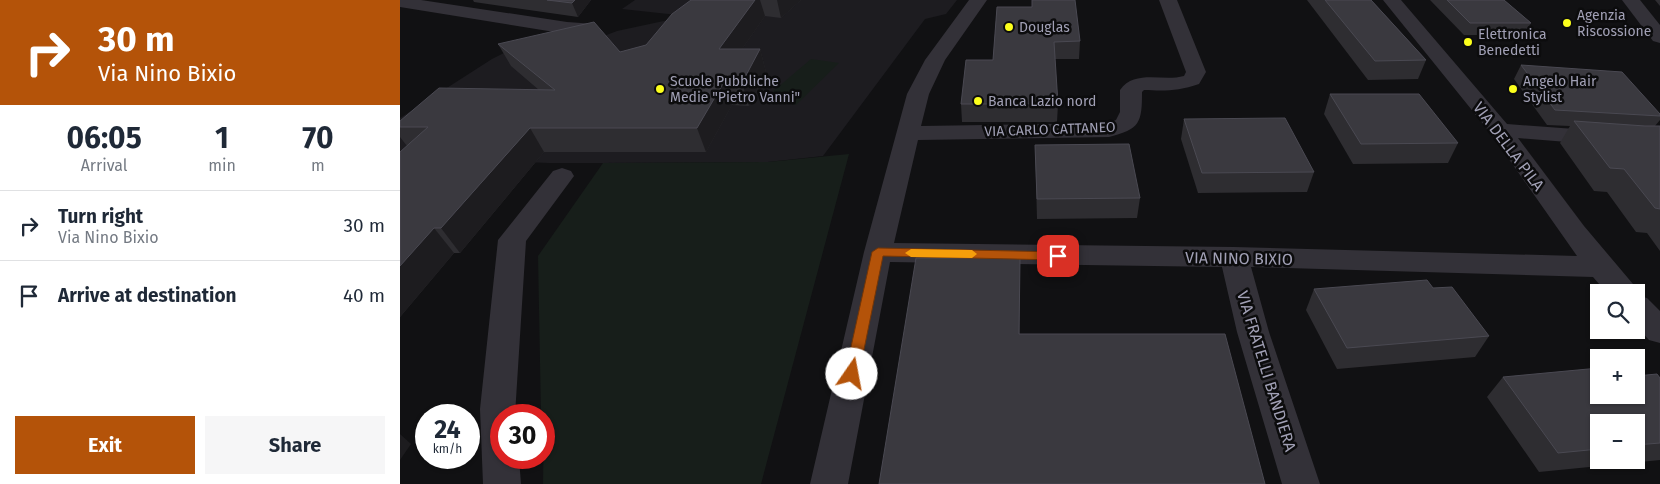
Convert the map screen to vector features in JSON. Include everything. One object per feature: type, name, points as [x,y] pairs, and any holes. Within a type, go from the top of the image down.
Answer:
[{"type":"street","points":[[829,484],[878,252],[918,94],[936,60],[978,0]]},
{"type":"street","name":"VIA CARLO CATTANEO","points":[[908,134],[1109,130],[1124,126],[1130,120],[1131,90],[1139,84],[1175,85],[1192,80],[1196,72],[1168,0]]},
{"type":"street","name":"VIA DELLA PILA","points":[[1392,0],[1499,130],[1599,267],[1615,284]]},
{"type":"street","points":[[1631,0],[1660,37]]},
{"type":"street","points":[[409,5],[567,28],[588,28]]},
{"type":"street","points":[[1499,130],[1629,140],[1660,140]]},
{"type":"street","points":[[502,484],[497,409],[512,240],[562,176]]},
{"type":"street","name":"VIA NINO BIXIO","points":[[878,252],[1048,256],[1234,257],[1599,267]]},
{"type":"street","name":"VIA FRATELLI BANDIERA","points":[[1234,257],[1253,332],[1301,484]]},
{"type":"street","points":[[1645,316],[1660,332]]},
{"type":"shaded area","name":"Scuole Pubbliche Medie \"Pietro Vanni\"","points":[[635,0],[957,0],[946,14],[925,19],[823,156],[768,162],[603,163],[549,163],[400,157],[400,118],[492,59],[516,47],[591,41],[617,31],[687,16],[622,9]]},
{"type":"shaded area","points":[[811,59],[839,63],[796,105],[764,99]]},
{"type":"shaded area","points":[[849,154],[761,484],[543,484],[543,469],[555,469],[555,404],[541,404],[538,256],[603,163],[768,162]]},
{"type":"building","points":[[547,0],[575,0],[572,3]]},
{"type":"building","points":[[691,0],[755,0],[719,49],[760,49],[742,83],[724,82],[697,128],[530,128],[441,228],[434,228],[400,266],[400,152],[428,127],[400,127],[400,121],[439,88],[555,90],[498,44],[594,22],[620,52],[646,45],[672,14]]},
{"type":"building","points":[[1032,0],[1075,0],[1080,41],[1054,42],[1058,104],[961,104],[966,60],[993,60],[997,7],[1032,7]]},
{"type":"building","points":[[1325,0],[1371,0],[1426,60],[1375,61]]},
{"type":"building","points":[[1447,0],[1504,0],[1531,23],[1470,23]]},
{"type":"building","points":[[1521,65],[1622,72],[1660,116],[1555,110]]},
{"type":"building","points":[[1330,94],[1419,94],[1458,143],[1361,144]]},
{"type":"building","points":[[1285,118],[1314,172],[1202,173],[1184,119]]},
{"type":"building","points":[[1574,121],[1660,126],[1660,209],[1655,208],[1624,169],[1610,168]]},
{"type":"building","points":[[1129,144],[1140,198],[1037,199],[1035,145]]},
{"type":"building","points":[[916,258],[1020,258],[1019,334],[1225,334],[1265,484],[879,484]]},
{"type":"building","points":[[1427,280],[1433,288],[1452,287],[1489,336],[1347,348],[1314,289]]},
{"type":"building","points":[[1590,369],[1590,404],[1645,404],[1645,375],[1657,374],[1660,378],[1660,443],[1645,444],[1645,414],[1590,414],[1590,450],[1558,453],[1503,377]]},
{"type":"slow traffic","points":[[911,253],[972,254]]},
{"type":"place","name":"Agenzia Riscossione","points":[[1567,23]]},
{"type":"place","name":"Douglas","points":[[1009,27]]},
{"type":"place","name":"Elettronica Benedetti","points":[[1468,42]]},
{"type":"place","name":"Scuole Pubbliche Medie \"Pietro Vanni\"","points":[[660,89]]},
{"type":"place","name":"Angelo Hair Stylist","points":[[1513,89]]},
{"type":"place","name":"Banca Lazio nord","points":[[978,101]]},
{"type":"route","points":[[852,374],[878,252],[1058,256]]}]
